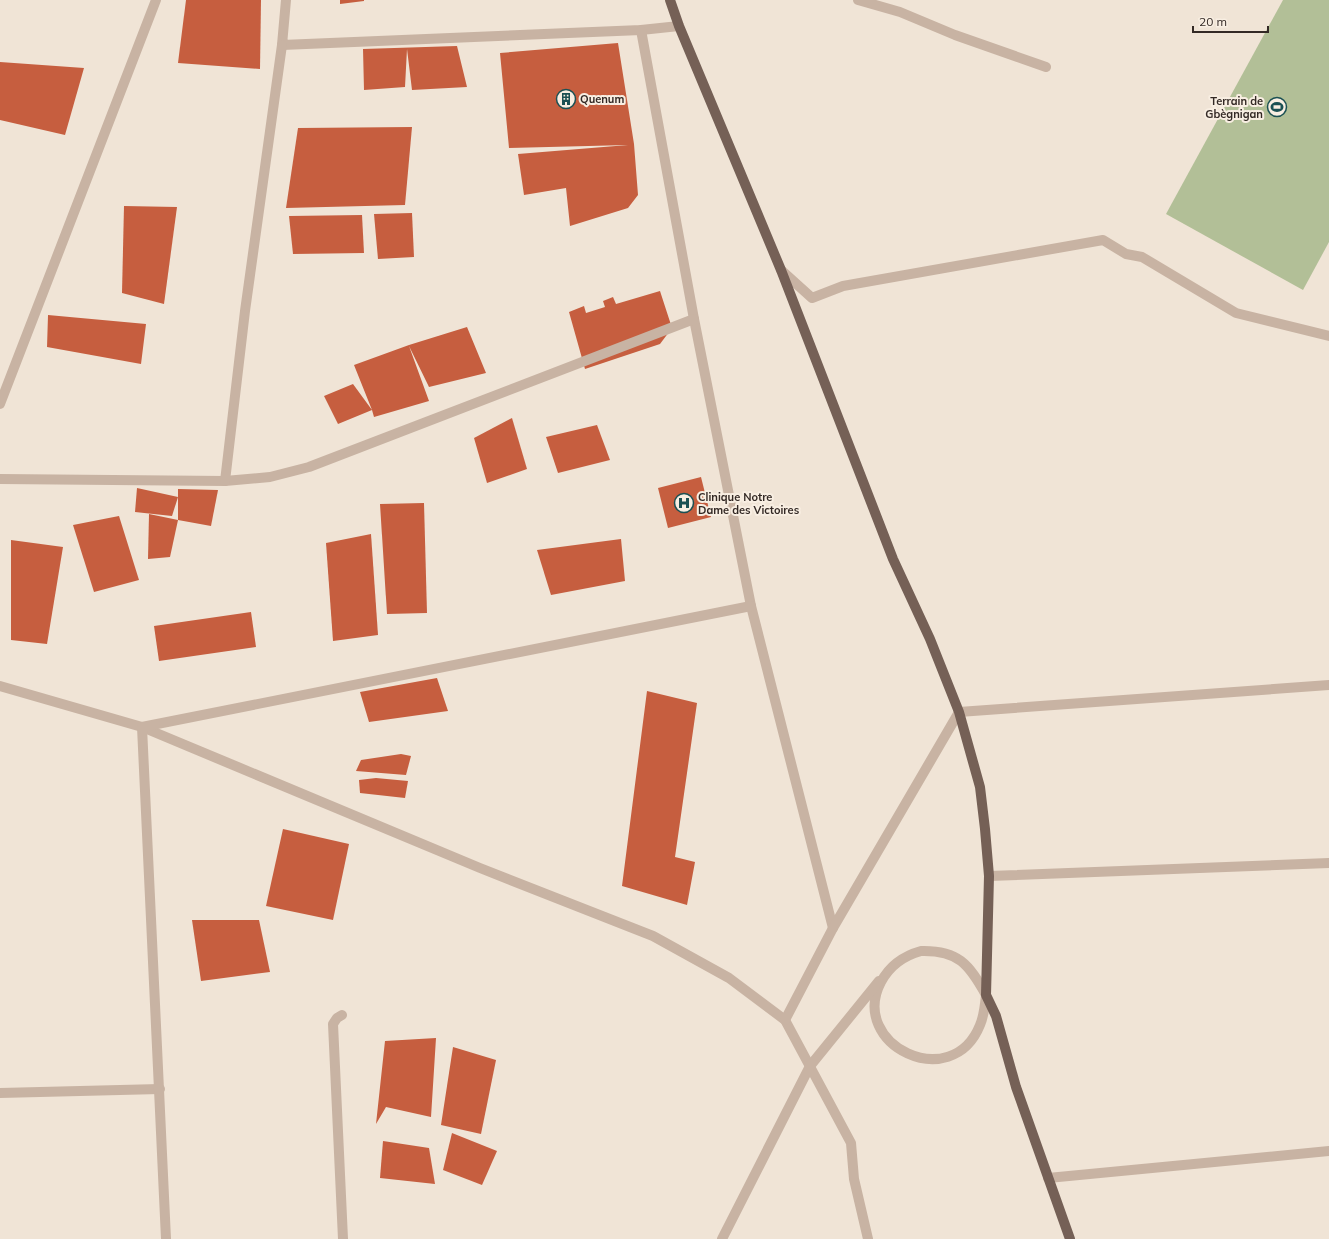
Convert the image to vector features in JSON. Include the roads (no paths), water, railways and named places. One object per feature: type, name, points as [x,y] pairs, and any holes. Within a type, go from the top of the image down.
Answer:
[{"type":"main road","points":[[670,0],[679,26],[780,270],[893,559],[930,639],[959,712],[980,787],[988,876],[986,995],[996,1016],[1016,1087],[1070,1239]]},
{"type":"street","points":[[0,404],[156,0]]},
{"type":"street","points":[[225,481],[246,304],[282,45],[286,0]]},
{"type":"street","points":[[858,0],[900,12],[955,35],[1046,68]]},
{"type":"street","points":[[282,45],[641,30],[679,26]]},
{"type":"street","points":[[641,30],[694,319],[751,606],[833,928]]},
{"type":"street","points":[[780,270],[812,298],[843,286],[1103,240],[1126,254],[1142,257],[1236,312],[1329,336]]},
{"type":"street","points":[[0,478],[225,481],[270,477],[309,467],[694,319]]},
{"type":"street","points":[[142,727],[751,606]]},
{"type":"street","points":[[785,1020],[833,928],[959,712],[1329,685]]},
{"type":"street","points":[[0,686],[142,727],[480,868],[653,936],[728,978],[785,1020],[810,1066],[851,1143],[854,1179],[868,1239]]},
{"type":"street","points":[[142,727],[166,1239]]},
{"type":"street","points":[[988,876],[1329,863]]},
{"type":"street","points":[[722,1239],[810,1066],[885,973],[895,963],[907,955],[921,951],[935,951],[948,954],[961,960],[972,970],[986,995],[981,1024],[974,1036],[965,1047],[953,1054],[939,1059],[925,1059],[911,1056],[899,1049],[888,1040],[880,1028],[876,1014],[877,993],[885,973]]},
{"type":"street","points":[[342,1016],[337,1018],[333,1024],[343,1239]]},
{"type":"street","points":[[0,1093],[160,1089]]},
{"type":"street","points":[[1048,1178],[1329,1151]]},
{"type":"place","name":"Quenum","points":[[566,99]]},
{"type":"place","name":"Terrain de Gbègnigan","points":[[1277,107]]},
{"type":"place","name":"Clinique Notre Dame des Victoires","points":[[684,503]]}]
